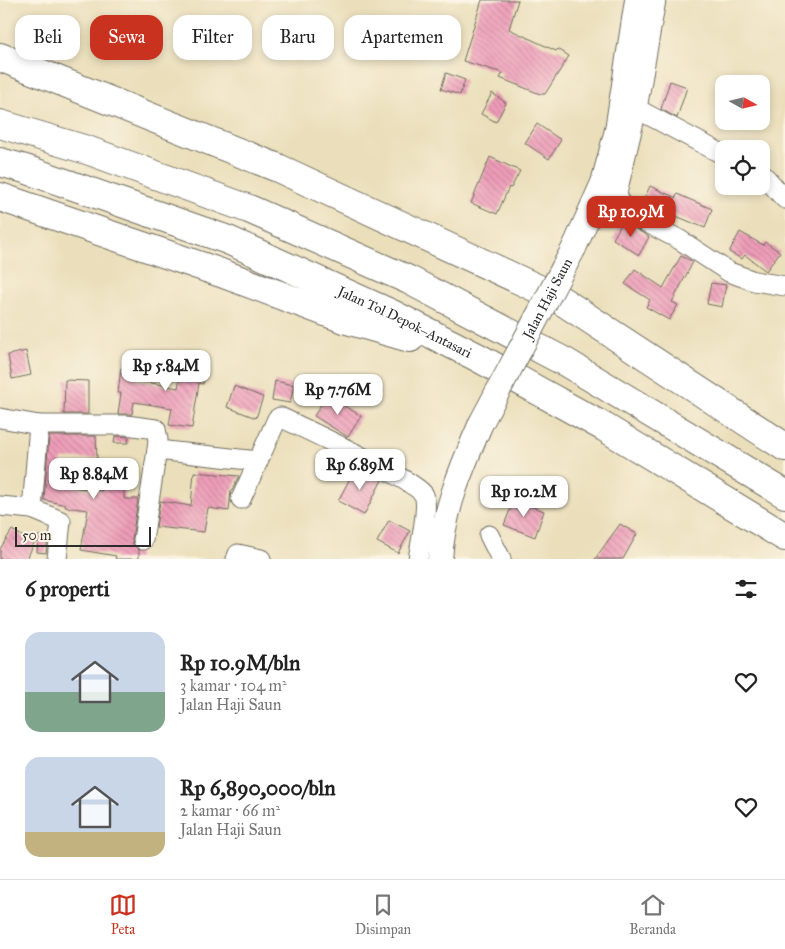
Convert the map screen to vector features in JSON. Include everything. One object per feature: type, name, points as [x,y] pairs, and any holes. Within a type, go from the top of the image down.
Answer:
[{"type":"highway","points":[[0,57],[278,168],[556,297],[785,447]]},
{"type":"highway","points":[[0,110],[87,150]]},
{"type":"highway","points":[[0,124],[87,150],[249,209],[409,280],[567,363],[785,494]]},
{"type":"highway","name":"Jalan Tol Depok–Antasari","points":[[0,162],[228,240],[392,314],[477,356],[604,428],[785,537]]},
{"type":"highway","points":[[0,197],[220,273],[344,319],[477,356]]},
{"type":"street","name":"Jalan Haji Saun","points":[[440,559],[441,536],[455,485],[480,423],[574,248],[603,183],[618,130],[637,0]]},
{"type":"street","points":[[656,0],[637,109],[617,193],[620,202],[640,219],[680,240],[728,272],[754,281],[785,286]]},
{"type":"street","points":[[637,109],[715,150]]},
{"type":"street","points":[[770,182],[785,199]]},
{"type":"street","points":[[241,499],[277,419],[280,417],[373,463],[422,490],[427,503],[418,559]]},
{"type":"street","points":[[0,418],[39,425],[126,425],[156,429],[157,450],[142,540]]},
{"type":"street","points":[[32,509],[39,425]]},
{"type":"street","points":[[157,450],[258,461]]},
{"type":"street","points":[[0,506],[32,509],[61,521],[57,559]]},
{"type":"street","points":[[489,535],[501,559]]},
{"type":"street","points":[[236,559],[238,554],[261,559]]},
{"type":"building","points":[[482,0],[518,0],[509,29],[556,51],[558,49],[569,56],[545,94],[540,94],[500,78],[503,73],[463,61]]},
{"type":"building","points":[[446,73],[465,80],[460,95],[441,89]]},
{"type":"building","points":[[670,81],[687,87],[677,118],[661,109]]},
{"type":"building","points":[[492,93],[506,103],[496,122],[481,114]]},
{"type":"building","points":[[537,124],[561,140],[549,159],[525,143]]},
{"type":"building","points":[[490,157],[520,171],[511,188],[509,187],[497,214],[471,203]]},
{"type":"building","points":[[650,186],[676,198],[677,194],[712,209],[705,228],[664,211],[661,217],[641,206]]},
{"type":"building","points":[[623,221],[649,237],[639,255],[613,239]]},
{"type":"building","points":[[740,232],[763,245],[765,242],[780,252],[766,271],[745,255],[742,259],[729,252]]},
{"type":"building","points":[[681,256],[693,262],[672,302],[678,305],[669,320],[646,307],[650,300],[625,284],[635,269],[663,288]]},
{"type":"building","points":[[711,283],[726,285],[722,307],[707,304]]},
{"type":"building","points":[[191,350],[206,359],[203,384],[199,383],[192,428],[169,425],[172,408],[134,402],[132,414],[118,414],[121,393],[118,393],[121,368],[138,371],[136,380],[178,388],[182,365]]},
{"type":"building","points":[[26,351],[31,375],[12,379],[8,355]]},
{"type":"building","points":[[65,380],[88,381],[88,414],[64,414]]},
{"type":"building","points":[[275,381],[294,385],[290,403],[272,400]]},
{"type":"building","points":[[234,386],[263,397],[256,418],[227,407]]},
{"type":"building","points":[[325,398],[331,398],[361,416],[348,437],[314,416]]},
{"type":"building","points":[[49,436],[96,436],[97,458],[62,459],[57,485],[102,491],[102,474],[124,474],[124,499],[138,499],[132,539],[133,544],[139,550],[139,559],[115,559],[116,556],[81,550],[88,510],[65,507],[66,505],[44,500]]},
{"type":"building","points":[[115,436],[129,437],[128,443],[114,443]]},
{"type":"building","points":[[356,467],[382,480],[364,515],[338,501]]},
{"type":"building","points":[[194,472],[239,476],[231,490],[229,511],[208,508],[204,532],[156,527],[160,501],[191,506]]},
{"type":"building","points":[[514,500],[544,511],[535,537],[504,525]]},
{"type":"building","points":[[389,520],[410,531],[398,553],[377,542]]},
{"type":"building","points":[[620,524],[637,534],[623,559],[595,559]]},
{"type":"building","points":[[12,530],[34,543],[27,559],[0,559],[0,549]]},
{"type":"building","points":[[38,536],[48,536],[46,553],[37,552]]}]
